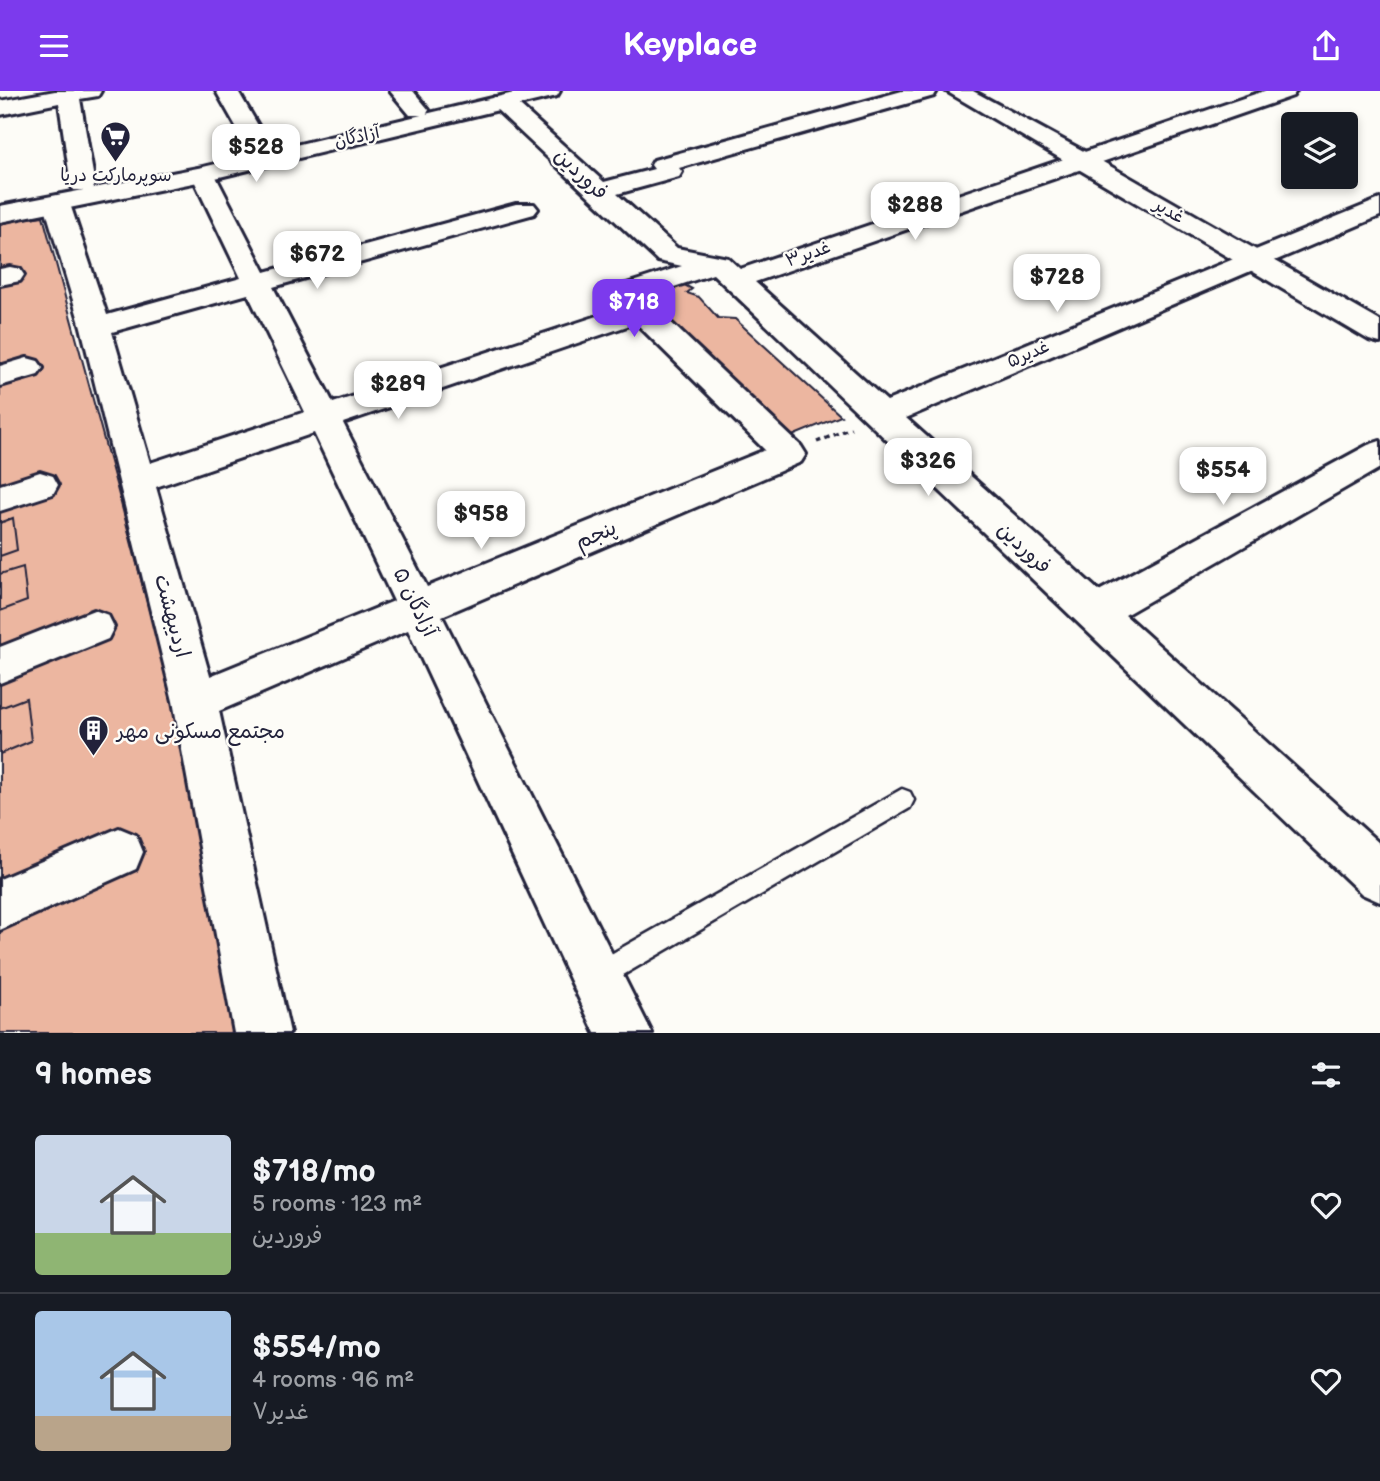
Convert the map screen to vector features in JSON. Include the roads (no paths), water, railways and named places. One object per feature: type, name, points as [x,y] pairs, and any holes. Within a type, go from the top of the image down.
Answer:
[{"type":"street","points":[[227,91],[258,146]]},
{"type":"street","points":[[401,91],[418,110]]},
{"type":"street","name":"آزادگان","points":[[0,214],[258,146],[418,110],[549,91]]},
{"type":"street","points":[[600,191],[670,172],[663,166],[926,91]]},
{"type":"street","name":"غدیر","points":[[957,91],[1081,159],[1380,334]]},
{"type":"street","name":"غدیر۳","points":[[642,311],[624,294],[726,272],[1285,91]]},
{"type":"street","points":[[0,108],[75,93]]},
{"type":"street","name":"اردیبهشت","points":[[75,93],[70,195],[96,327],[195,701],[262,1033]]},
{"type":"street","name":"آزادگان","points":[[0,200],[70,195],[203,174],[502,97]]},
{"type":"street","name":"فروردین","points":[[502,97],[668,255],[726,272],[1380,877]]},
{"type":"street","name":"آزادگان ۵","points":[[203,174],[624,1033]]},
{"type":"street","name":"غدیر۵","points":[[881,416],[1380,207]]},
{"type":"street","points":[[96,327],[525,209]]},
{"type":"street","points":[[136,481],[642,311]]},
{"type":"street","name":"پنجم","points":[[195,701],[789,454],[642,311]]},
{"type":"street","points":[[1094,613],[1380,453]]},
{"type":"street","points":[[0,498],[40,485]]},
{"type":"street","points":[[0,666],[94,627]]},
{"type":"street","points":[[0,905],[119,852]]},
{"type":"lane","points":[[596,977],[902,800]]},
{"type":"place","name":"سوپرمارکت دریا","points":[[116,164]]},
{"type":"place","name":"مجتمع مسکونی مهر","points":[[94,758]]}]
